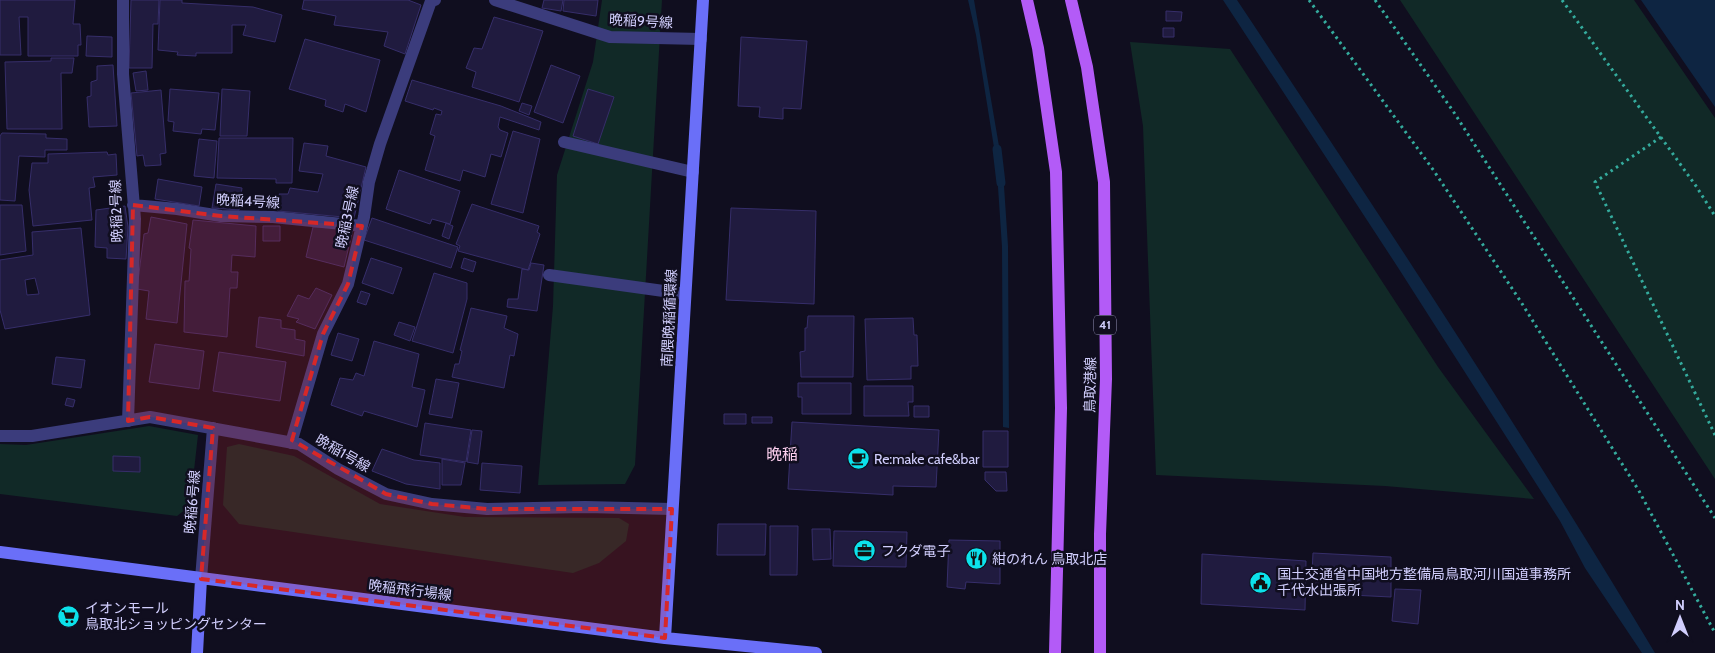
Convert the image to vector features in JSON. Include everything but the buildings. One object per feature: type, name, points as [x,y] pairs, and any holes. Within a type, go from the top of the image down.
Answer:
[{"type":"main road","name":"鳥取港線","points":[[1027,0],[1038,48],[1056,172],[1061,408],[1055,653]]},
{"type":"main road","name":"鳥取港線","points":[[1071,0],[1087,68],[1104,182],[1106,379],[1100,534],[1100,653]]},
{"type":"street","name":"晩稲2号線","points":[[123,0],[123,74],[134,219],[128,421]]},
{"type":"street","name":"晩稲3号線","points":[[291,443],[323,334],[348,284],[362,226],[369,182],[380,144],[422,22],[431,1],[435,0]]},
{"type":"street","name":"晩稲9号線","points":[[495,0],[610,37],[701,39]]},
{"type":"street","name":"南隈晩稲循環線","points":[[665,638],[703,0]]},
{"type":"street","points":[[564,142],[693,172]]},
{"type":"street","name":"晩稲4号線","points":[[133,205],[221,216],[273,218],[362,226]]},
{"type":"street","points":[[549,275],[685,294]]},
{"type":"street","name":"晩稲1号線","points":[[0,436],[32,436],[150,417],[299,444],[338,469],[386,494],[432,504],[487,509],[585,507],[672,509]]},
{"type":"street","name":"晩稲6号線","points":[[200,578],[213,428]]},
{"type":"street","name":"晩稲飛行場線","points":[[0,552],[665,638],[816,653]]},
{"type":"street","points":[[197,653],[200,578]]},
{"type":"path","points":[[1309,0],[1434,171],[1521,302],[1639,491],[1715,633]]},
{"type":"path","points":[[1375,0],[1453,111],[1715,518]]},
{"type":"path","points":[[1562,0],[1661,137],[1715,216]]},
{"type":"path","points":[[1661,137],[1594,182],[1715,435]]},
{"type":"highlighted area","points":[[133,205],[221,216],[362,226],[348,284],[323,334],[292,440],[386,494],[432,504],[487,509],[672,509],[665,638],[201,579],[213,428],[150,417],[128,421]]},
{"type":"green space","points":[[602,0],[662,0],[635,465],[625,484],[538,485],[553,306],[557,175],[593,62]]},
{"type":"green space","points":[[1400,0],[1634,0],[1715,118],[1715,479]]},
{"type":"green space","points":[[1130,42],[1230,49],[1438,367],[1534,499],[1385,486],[1156,475],[1143,126]]},
{"type":"green space","points":[[149,426],[198,435],[190,506],[177,516],[0,494],[0,444],[26,445]]},
{"type":"green space","points":[[239,444],[294,456],[380,504],[465,517],[619,518],[629,524],[626,541],[599,563],[573,573],[239,524],[223,505],[227,447]]},
{"type":"water","points":[[968,0],[974,0],[1001,159],[996,160],[976,35]]},
{"type":"water","points":[[1223,0],[1237,0],[1291,81],[1502,406],[1655,653],[1642,653],[1585,568],[1560,521],[1397,266]]},
{"type":"water","points":[[1641,0],[1715,0],[1715,107]]},
{"type":"water","points":[[1003,171],[1008,246],[1009,428],[1003,427],[1002,247],[997,172]]},
{"type":"waterway","points":[[997,149],[1001,183]]},
{"type":"place","name":"Re:make cafe&bar","points":[[858,459]]},
{"type":"place","name":"フクダ電子","points":[[865,551]]},
{"type":"place","name":"紺のれん 鳥取北店","points":[[976,559]]},
{"type":"place","name":"国土交通省中国地方整備局鳥取河川国道事務所 千代水出張所","points":[[1261,582]]},
{"type":"place","name":"イオンモール 鳥取北ショッピングセンター","points":[[69,616]]},
{"type":"district","name":"晩稲","points":[[782,454]]}]
